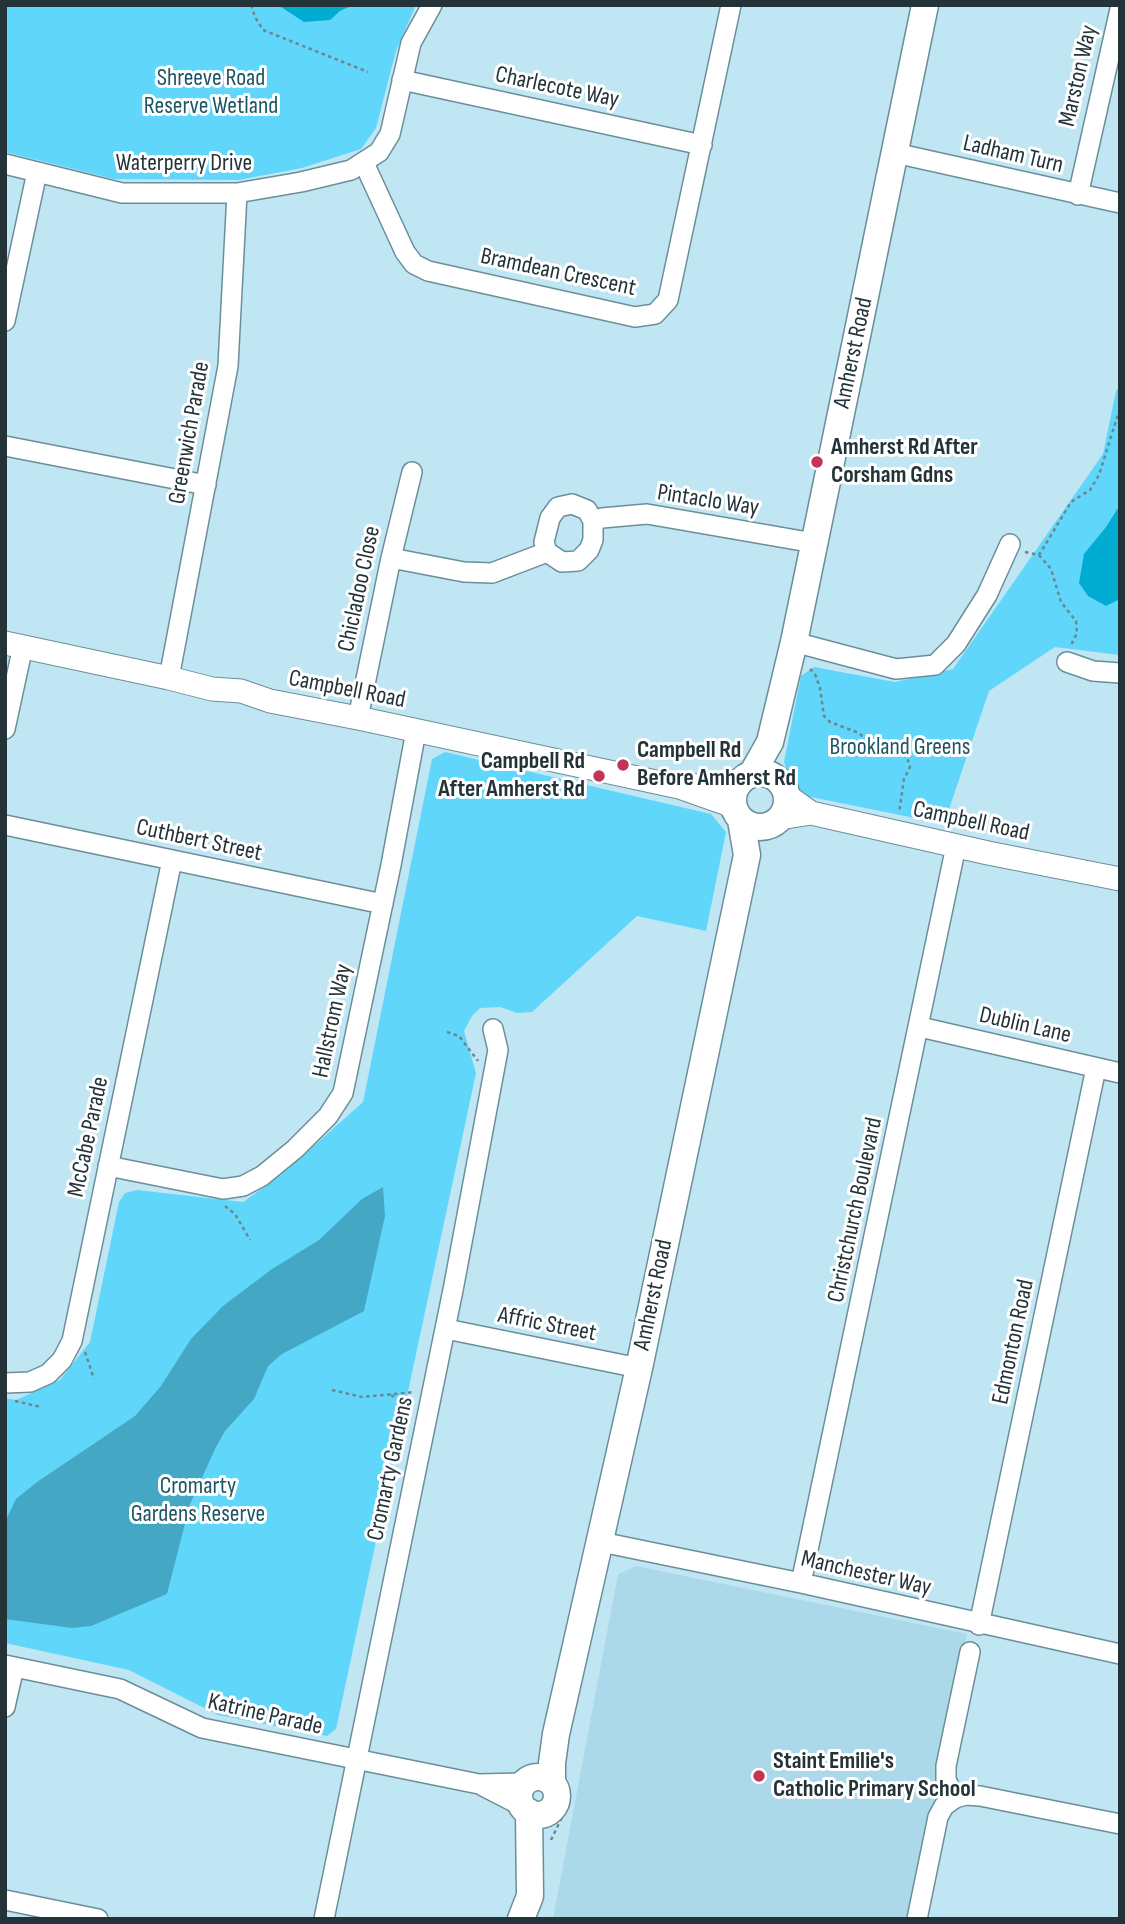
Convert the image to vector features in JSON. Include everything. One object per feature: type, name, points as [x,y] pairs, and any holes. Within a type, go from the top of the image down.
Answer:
[{"type":"main road","name":"Amherst Road","points":[[521,1919],[530,1896],[534,1796],[556,1734],[639,1368],[770,742],[794,642],[925,5]]},
{"type":"street","name":"Waterperry Drive","points":[[5,164],[122,193],[237,193],[351,170],[379,152],[390,134],[411,43],[432,5]]},
{"type":"street","name":"Bramdean Crescent","points":[[364,163],[405,252],[414,264],[428,271],[635,317],[655,314],[668,300],[731,5]]},
{"type":"street","name":"Marston Way","points":[[1078,195],[1120,9]]},
{"type":"street","name":"Charlecote Way","points":[[402,80],[702,145]]},
{"type":"street","name":"Ladham Turn","points":[[895,153],[1120,203]]},
{"type":"street","points":[[5,321],[10,279],[37,172]]},
{"type":"street","name":"Greenwich Parade","points":[[170,678],[228,366],[237,193]]},
{"type":"street","points":[[5,446],[206,485]]},
{"type":"street","name":"Chicladoo Close","points":[[358,718],[412,472]]},
{"type":"street","points":[[580,506],[587,510],[593,521],[593,540],[589,550],[578,561],[562,562],[547,552],[544,542],[550,518],[558,507],[580,506]]},
{"type":"street","name":"Pintaclo Way","points":[[593,521],[647,514],[814,543]]},
{"type":"street","points":[[794,642],[896,669],[935,665],[956,644],[987,595],[1010,544]]},
{"type":"street","points":[[391,558],[464,572],[492,573],[547,552]]},
{"type":"street","points":[[5,729],[14,644]]},
{"type":"street","name":"Campbell Road","points":[[14,644],[212,689],[241,691],[270,701],[679,787],[760,800],[956,846],[1120,879]]},
{"type":"street","points":[[1067,662],[1093,671],[1120,673]]},
{"type":"street","name":"Hallstrom Way","points":[[108,1166],[223,1189],[243,1186],[295,1149],[328,1116],[343,1093],[416,730]]},
{"type":"street","name":"Cuthbert Street","points":[[5,825],[383,904]]},
{"type":"street","name":"Christchurch Boulevard","points":[[801,1583],[956,846]]},
{"type":"street","name":"McCabe Parade","points":[[5,1383],[30,1382],[48,1374],[62,1360],[72,1342],[172,860]]},
{"type":"street","name":"Dublin Lane","points":[[920,1027],[1120,1073]]},
{"type":"street","name":"Cromarty Gardens","points":[[324,1919],[446,1329],[498,1051],[493,1029]]},
{"type":"street","name":"Edmonton Road","points":[[979,1625],[1096,1068]]},
{"type":"street","name":"Affric Street","points":[[446,1329],[639,1368]]},
{"type":"street","name":"Manchester Way","points":[[601,1542],[801,1583],[979,1625],[1120,1654]]},
{"type":"street","points":[[955,1798],[946,1780],[946,1766],[970,1652]]},
{"type":"street","points":[[5,1707],[10,1666]]},
{"type":"street","name":"Katrine Parade","points":[[10,1666],[120,1689],[202,1728],[534,1796]]},
{"type":"street","points":[[917,1919],[938,1817],[944,1806],[955,1798],[980,1796],[1120,1824]]},
{"type":"street","points":[[5,1900],[98,1919]]},
{"type":"path","points":[[251,5],[263,30],[368,72]]},
{"type":"path","points":[[1039,555],[1071,502],[1090,490],[1099,475],[1120,408]]},
{"type":"path","points":[[1010,544],[1027,553],[1039,555],[1051,569],[1061,602],[1076,621],[1077,633],[1071,642],[1067,662]]},
{"type":"path","points":[[808,667],[815,674],[824,716],[830,722],[859,733],[872,745],[886,752],[897,752],[907,757],[910,767],[904,779],[898,819]]},
{"type":"path","points":[[447,1032],[459,1037],[492,1081]]},
{"type":"path","points":[[222,1205],[234,1214],[250,1240]]},
{"type":"path","points":[[86,1345],[85,1352],[94,1379]]},
{"type":"path","points":[[332,1390],[362,1397],[402,1392],[432,1392]]},
{"type":"path","points":[[391,1395],[427,1417]]},
{"type":"path","points":[[5,1398],[41,1408]]},
{"type":"shaded area","points":[[278,5],[353,5],[330,20],[304,22]]},
{"type":"shaded area","points":[[1120,505],[1120,599],[1106,606],[1088,596],[1079,583],[1084,554]]},
{"type":"shaded area","points":[[383,1187],[385,1216],[364,1311],[282,1354],[268,1366],[254,1399],[225,1431],[190,1504],[167,1594],[91,1626],[72,1628],[5,1619],[5,1522],[16,1499],[135,1416],[161,1386],[191,1339],[223,1306],[272,1269],[319,1240],[362,1199]]},
{"type":"shaded area","name":"Staint Emilie's Catholic Primary School","points":[[636,1566],[967,1634],[911,1919],[553,1919],[618,1574]]},
{"type":"green space","name":"Shreeve Road Reserve Wetland","points":[[5,5],[416,5],[396,51],[376,128],[361,149],[302,168],[238,180],[114,179],[5,152]]},
{"type":"green space","name":"Brookland Greens","points":[[1120,386],[1120,655],[1055,647],[989,691],[944,824],[806,796],[791,782],[784,762],[801,676],[814,667],[895,682],[953,669],[1103,454],[1116,391]]},
{"type":"green space","name":"Cromarty Gardens Reserve","points":[[445,752],[711,814],[726,832],[706,931],[637,916],[532,1012],[517,1013],[500,1007],[480,1008],[464,1031],[476,1073],[336,1729],[327,1736],[218,1715],[129,1670],[5,1643],[5,1398],[16,1400],[60,1380],[90,1342],[119,1202],[125,1193],[137,1190],[243,1202],[281,1175],[363,1102],[432,759]]},
{"type":"place","name":"Amherst Rd After Corsham Gdns","points":[[817,462]]},
{"type":"place","name":"Campbell Rd Before Amherst Rd","points":[[623,765]]},
{"type":"place","name":"Campbell Rd After Amherst Rd","points":[[599,776]]},
{"type":"place","name":"Staint Emilie's Catholic Primary School","points":[[759,1776]]}]
